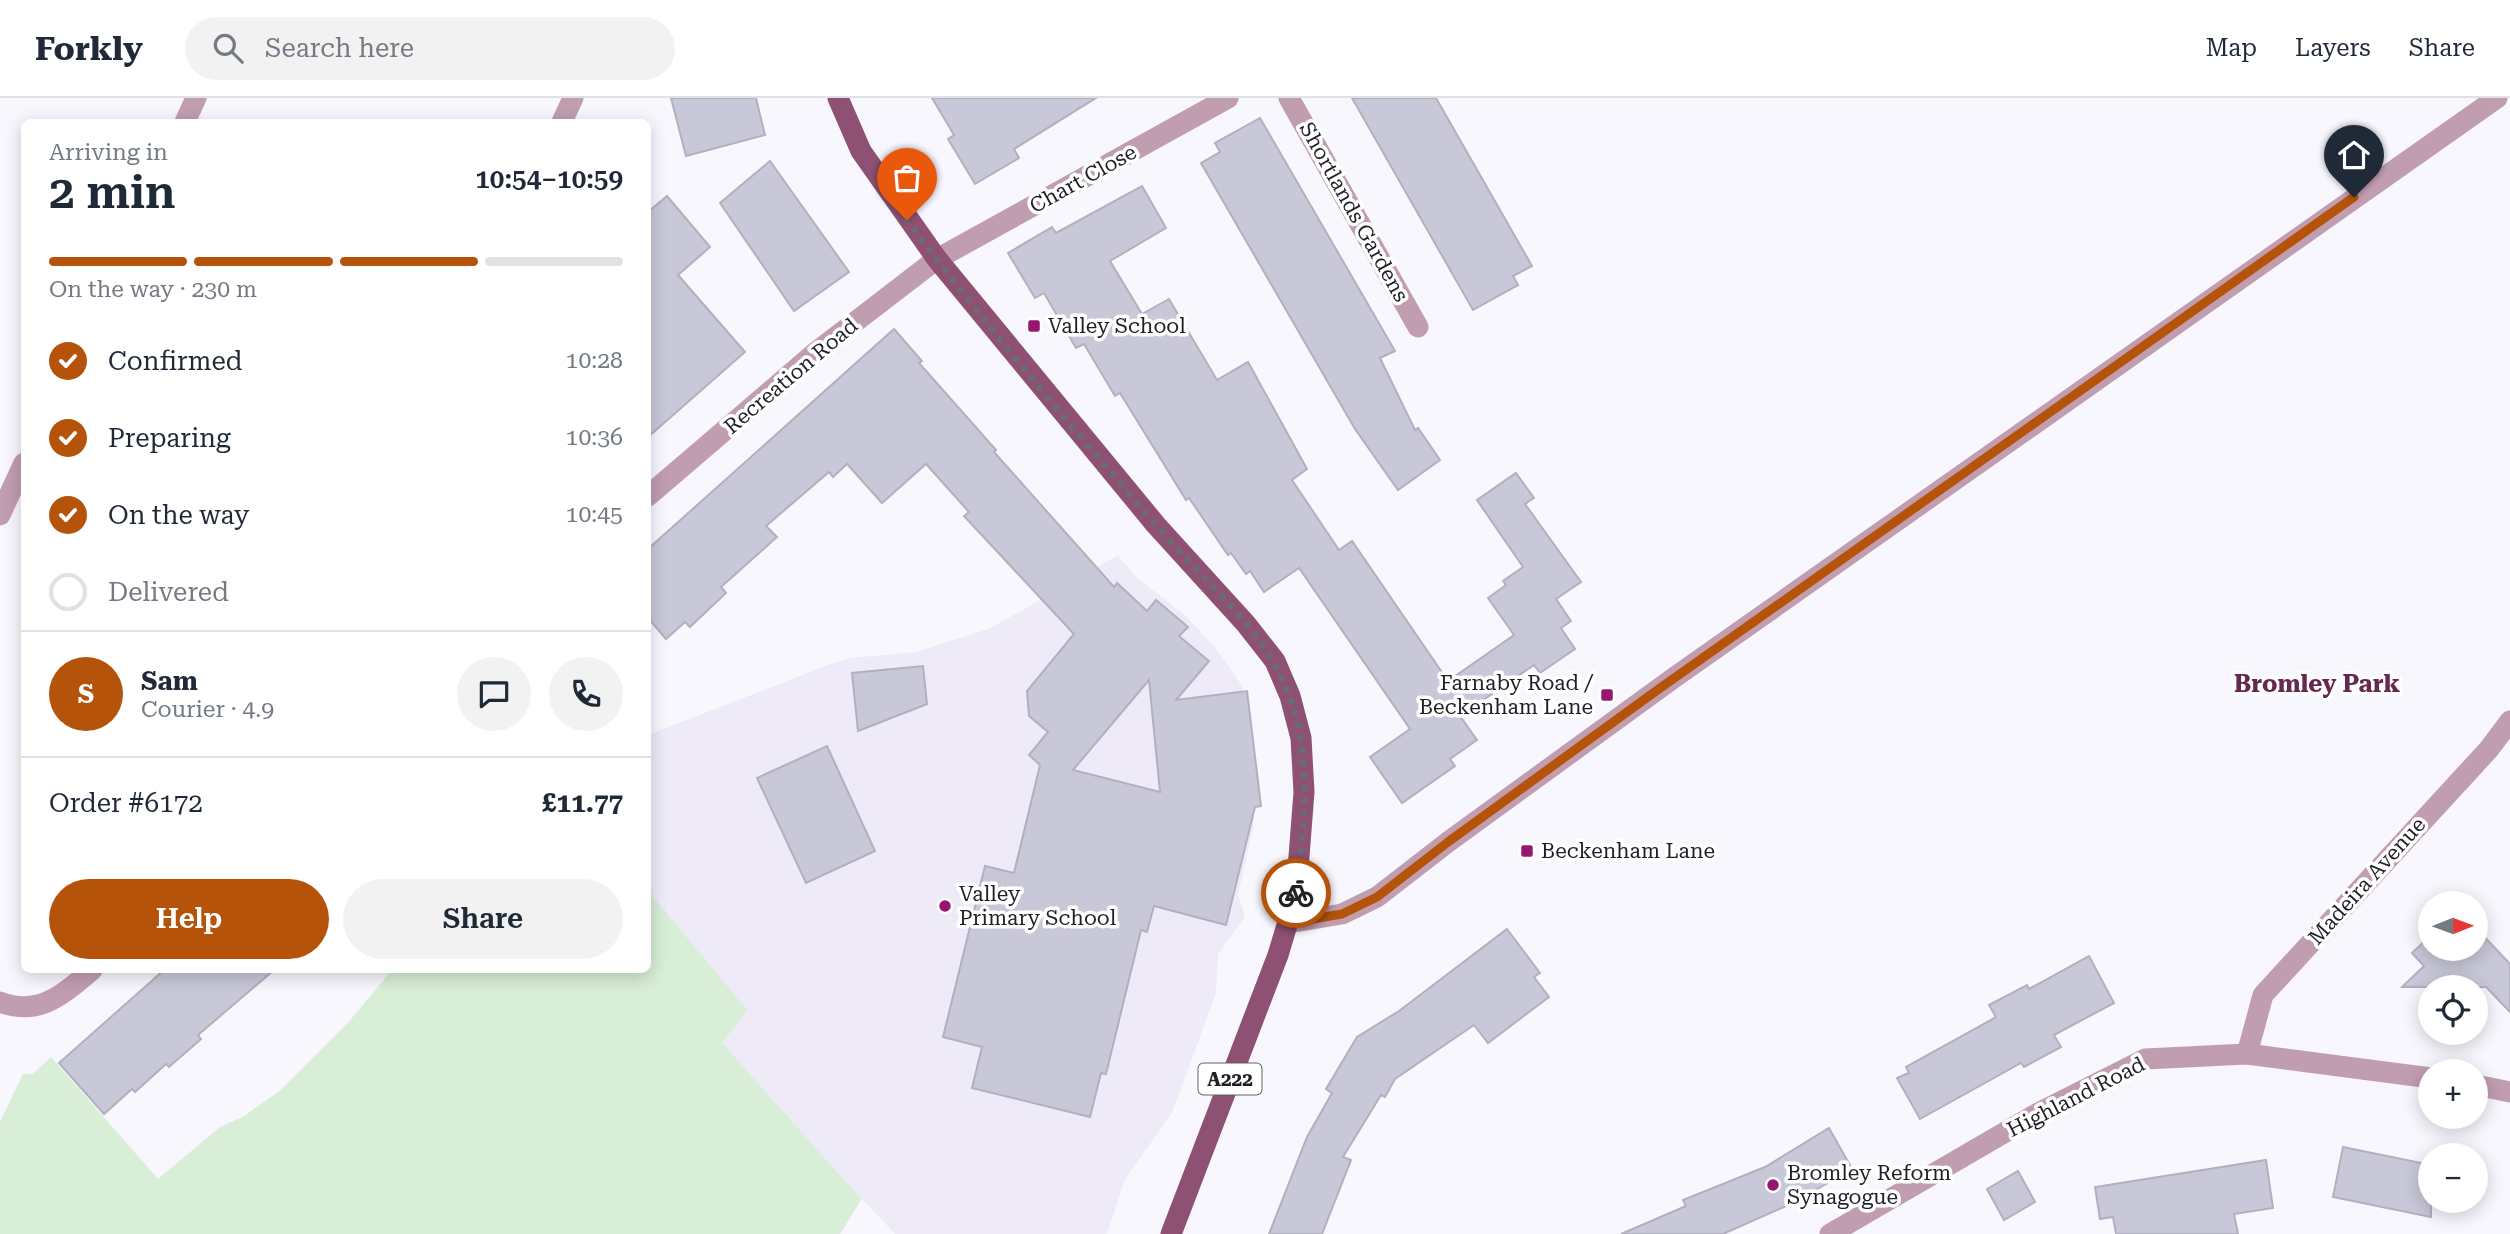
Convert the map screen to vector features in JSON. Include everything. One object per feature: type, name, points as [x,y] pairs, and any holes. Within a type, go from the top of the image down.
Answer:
[{"type":"main road","name":"A222","points":[[838,98],[861,151],[937,259],[1156,525],[1247,624],[1275,662],[1290,696],[1301,738],[1302,842],[1296,895],[1288,923],[1171,1234]]},
{"type":"street","points":[[186,119],[196,98]]},
{"type":"street","points":[[563,119],[573,98]]},
{"type":"street","name":"Chart Close","points":[[937,259],[1228,98]]},
{"type":"street","name":"Shortlands Gardens","points":[[1289,98],[1419,327]]},
{"type":"street","points":[[1288,923],[1342,914],[1377,897],[1675,677],[2497,98]]},
{"type":"street","name":"Recreation Road","points":[[651,493],[816,352],[937,259]]},
{"type":"street","points":[[0,515],[21,470]]},
{"type":"street","name":"Madeira Avenue","points":[[2247,1054],[2263,995],[2489,749],[2510,721]]},
{"type":"street","points":[[0,1002],[28,1009],[57,996],[88,973]]},
{"type":"street","name":"Highland Road","points":[[1830,1234],[2038,1113],[2146,1059],[2247,1054],[2418,1076]]},
{"type":"street","points":[[2488,1087],[2510,1092]]},
{"type":"shaded area","name":"Valley Primary School","points":[[1118,555],[1134,575],[1186,616],[1218,651],[1242,686],[1256,783],[1253,829],[1238,894],[1245,917],[1218,954],[1216,993],[1172,1113],[1125,1179],[1107,1234],[895,1234],[862,1199],[840,1234],[0,1234],[0,1122],[23,1074],[33,1074],[51,1057],[158,1179],[219,1128],[244,1116],[281,1090],[347,1024],[390,973],[651,973],[651,734],[828,665],[851,658],[916,652],[991,628]]},
{"type":"green space","points":[[651,895],[747,1010],[722,1043],[861,1199],[840,1234],[0,1234],[0,1122],[23,1074],[33,1074],[51,1057],[158,1179],[219,1128],[244,1116],[281,1090],[347,1024],[390,973],[651,973]]},
{"type":"building","points":[[671,98],[756,98],[765,135],[686,156]]},
{"type":"building","points":[[932,98],[1096,98],[1014,149],[1019,158],[975,184],[948,139],[954,135]]},
{"type":"building","points":[[1352,98],[1436,98],[1532,266],[1513,276],[1518,285],[1473,310]]},
{"type":"building","points":[[1260,118],[1395,351],[1380,358],[1415,430],[1418,428],[1440,460],[1398,490],[1355,429],[1201,163],[1220,152],[1215,143]]},
{"type":"building","points":[[770,161],[849,272],[794,311],[720,203]]},
{"type":"building","points":[[1142,186],[1166,228],[1110,261],[1142,314],[1169,299],[1217,380],[1248,362],[1307,469],[1292,480],[1339,550],[1352,541],[1448,681],[1514,635],[1488,598],[1506,585],[1503,581],[1523,567],[1477,500],[1516,473],[1534,498],[1525,504],[1581,582],[1556,599],[1571,621],[1561,628],[1575,649],[1540,673],[1534,665],[1460,716],[1477,740],[1450,759],[1455,766],[1402,803],[1370,757],[1410,729],[1299,568],[1264,592],[1250,571],[1246,574],[1231,553],[1228,555],[1189,498],[1186,500],[1120,393],[1115,396],[1084,344],[1076,348],[1044,293],[1035,298],[1008,253],[1052,227],[1056,233]]},
{"type":"building","points":[[667,196],[710,247],[678,275],[745,352],[651,434],[651,209]]},
{"type":"building","points":[[894,329],[922,361],[919,363],[996,450],[994,452],[1114,587],[1117,583],[1147,611],[1156,600],[1188,627],[1179,636],[1209,661],[1176,700],[1247,691],[1261,806],[1255,807],[1226,925],[1154,906],[1147,932],[1141,930],[1106,1074],[1101,1073],[1090,1117],[972,1088],[982,1047],[943,1037],[985,866],[1014,873],[1040,765],[1029,755],[1048,732],[1029,716],[1027,691],[1074,634],[964,516],[969,512],[926,464],[882,503],[847,464],[833,477],[829,472],[766,526],[777,537],[721,587],[726,593],[690,627],[685,622],[666,639],[651,622],[651,546]],"holes":[[[1149,680],[1160,792],[1073,770]]]},
{"type":"building","points":[[923,666],[927,704],[858,731],[852,673]]},
{"type":"building","points":[[827,746],[875,851],[806,883],[757,778]]},
{"type":"building","points":[[1507,929],[1540,973],[1534,977],[1549,997],[1488,1043],[1474,1025],[1395,1079],[1385,1097],[1381,1095],[1343,1157],[1351,1160],[1322,1234],[1269,1234],[1307,1137],[1332,1093],[1326,1089],[1357,1037],[1399,1011]]},
{"type":"building","points":[[2488,941],[2510,964],[2510,1012],[2488,989],[2488,975],[2418,975],[2418,987],[2402,987],[2424,966],[2419,961],[2488,961]]},
{"type":"building","points":[[2418,947],[2418,960],[2412,953]]},
{"type":"building","points":[[2089,956],[2114,1003],[2054,1035],[2061,1047],[2024,1067],[2021,1063],[1920,1119],[1897,1078],[1909,1073],[1906,1067],[1996,1017],[1989,1005],[2027,985],[2029,989]]},
{"type":"building","points":[[161,973],[270,973],[198,1035],[201,1039],[169,1067],[166,1064],[135,1092],[132,1089],[104,1114],[59,1063]]},
{"type":"building","name":"Bromley Reform Synagogue","points":[[1829,1128],[1852,1169],[1793,1203],[1723,1234],[1621,1234],[1686,1206],[1683,1200],[1765,1167]]},
{"type":"building","points":[[2343,1147],[2418,1162],[2418,1213],[2431,1213],[2431,1217],[2333,1197]]},
{"type":"building","points":[[2266,1160],[2273,1208],[2234,1214],[2238,1234],[2116,1234],[2113,1217],[2100,1219],[2095,1187]]},
{"type":"building","points":[[2018,1171],[2035,1202],[2004,1220],[1987,1189]]},
{"type":"way so far","points":[[907,220],[1156,525],[1247,624],[1275,662],[1290,696],[1301,738],[1304,792],[1296,893]]},
{"type":"place","name":"Valley School","points":[[1034,326]]},
{"type":"place","name":"Farnaby Road / Beckenham Lane","points":[[1607,695]]},
{"type":"place","name":"Beckenham Lane","points":[[1527,851]]},
{"type":"place","name":"Valley Primary School","points":[[945,906]]},
{"type":"place","name":"Bromley Reform Synagogue","points":[[1773,1185]]},
{"type":"district","name":"Bromley Park","points":[[2317,684]]},
{"type":"route","points":[[1296,893],[1288,923],[1315,921],[1342,914],[1377,897],[1656,691],[2354,197]]}]
